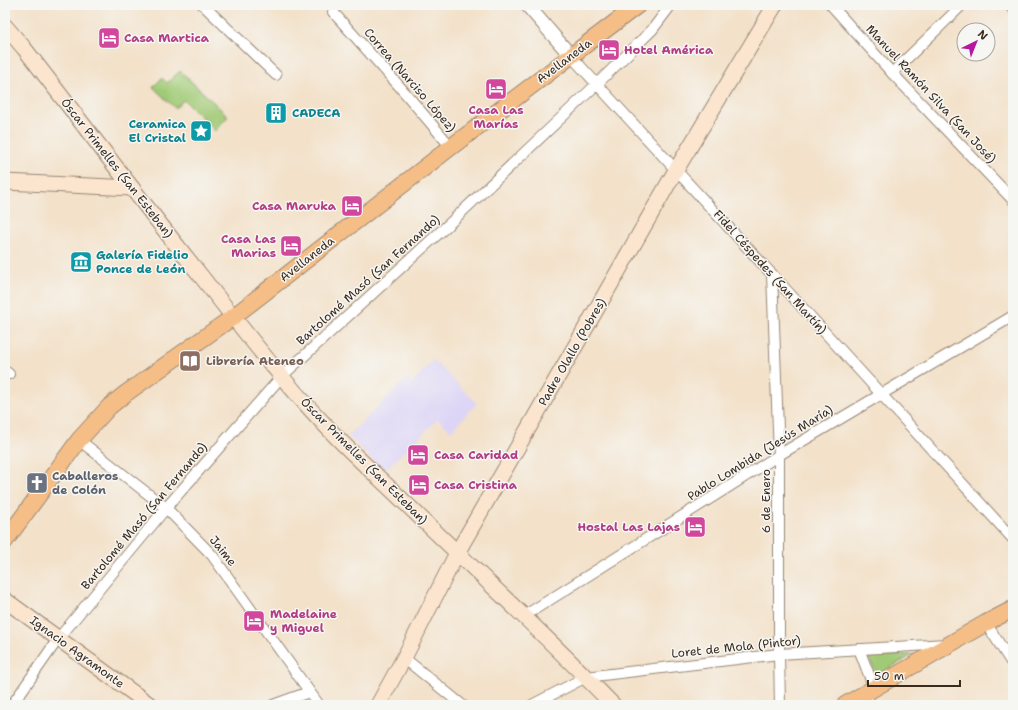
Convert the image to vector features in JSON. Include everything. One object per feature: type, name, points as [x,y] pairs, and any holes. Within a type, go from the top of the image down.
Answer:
[{"type":"main road","name":"Avellaneda","points":[[8,531],[79,440],[109,407],[233,317],[451,147],[638,5]]},
{"type":"main road","name":"Padre Olallo (Pobres)","points":[[378,705],[404,658],[457,554],[676,170],[775,5]]},
{"type":"main road","name":"Óscar Primelles (San Esteban)","points":[[5,26],[24,48],[233,317],[327,427],[457,554],[524,616],[613,705]]},
{"type":"main road","points":[[5,182],[132,188]]},
{"type":"main road","name":"Ignacio Agramonte","points":[[5,600],[150,705]]},
{"type":"main road","points":[[845,705],[870,696],[950,644],[1013,609]]},
{"type":"street","points":[[203,5],[276,75]]},
{"type":"street","name":"Fidel Céspedes (San Martín)","points":[[527,5],[597,84],[1013,539]]},
{"type":"street","name":"Bartolomé Masó (San Fernando)","points":[[12,705],[58,639],[166,508],[282,376],[449,224],[597,84],[652,30],[671,5]]},
{"type":"street","name":"Manuel Ramón Silva (San José)","points":[[831,5],[892,73],[1013,200]]},
{"type":"street","points":[[892,73],[962,5]]},
{"type":"street","points":[[1009,5],[1013,9]]},
{"type":"street","name":"Correa (Narciso López)","points":[[333,12],[451,147]]},
{"type":"street","name":"6 de Enero","points":[[772,274],[779,455],[780,705]]},
{"type":"street","name":"Pablo Lombida (Jesús María)","points":[[524,616],[779,455],[1013,316]]},
{"type":"street","name":"Jaime","points":[[79,440],[166,508],[212,555],[319,705]]},
{"type":"street","points":[[986,623],[1013,664]]},
{"type":"street","name":"Loret de Mola (Pintor)","points":[[532,705],[586,677],[779,654],[950,644]]},
{"type":"street","points":[[859,649],[870,696]]},
{"type":"street","points":[[404,658],[462,705]]},
{"type":"street","points":[[273,705],[309,692]]},
{"type":"shaded area","points":[[433,360],[477,403],[451,431],[438,419],[384,471],[348,436],[407,378],[412,383]]},
{"type":"shaded area","points":[[1013,361],[1013,385],[1003,367]]},
{"type":"green space","points":[[180,71],[228,116],[215,131],[184,100],[175,108],[153,87],[162,78],[167,83]]},
{"type":"green space","points":[[915,654],[877,675],[868,657]]},
{"type":"place","name":"Casa Martica","points":[[109,38]]},
{"type":"place","name":"Hotel América","points":[[609,50]]},
{"type":"place","name":"Casa Las Marías","points":[[496,89]]},
{"type":"place","name":"CADECA","points":[[276,113]]},
{"type":"place","name":"Ceramica El Cristal","points":[[201,131]]},
{"type":"place","name":"Casa Maruka","points":[[352,206]]},
{"type":"place","name":"Casa Las Marias","points":[[291,246]]},
{"type":"place","name":"Galería Fidelio Ponce de León","points":[[81,262]]},
{"type":"place","name":"Librería Ateneo","points":[[190,361]]},
{"type":"place","name":"Casa Caridad","points":[[418,455]]},
{"type":"place","name":"Caballeros de Colón","points":[[37,483]]},
{"type":"place","name":"Casa Cristina","points":[[419,485]]},
{"type":"place","name":"Hostal Las Lajas","points":[[695,527]]},
{"type":"place","name":"Madelaine y Miguel","points":[[254,621]]}]
